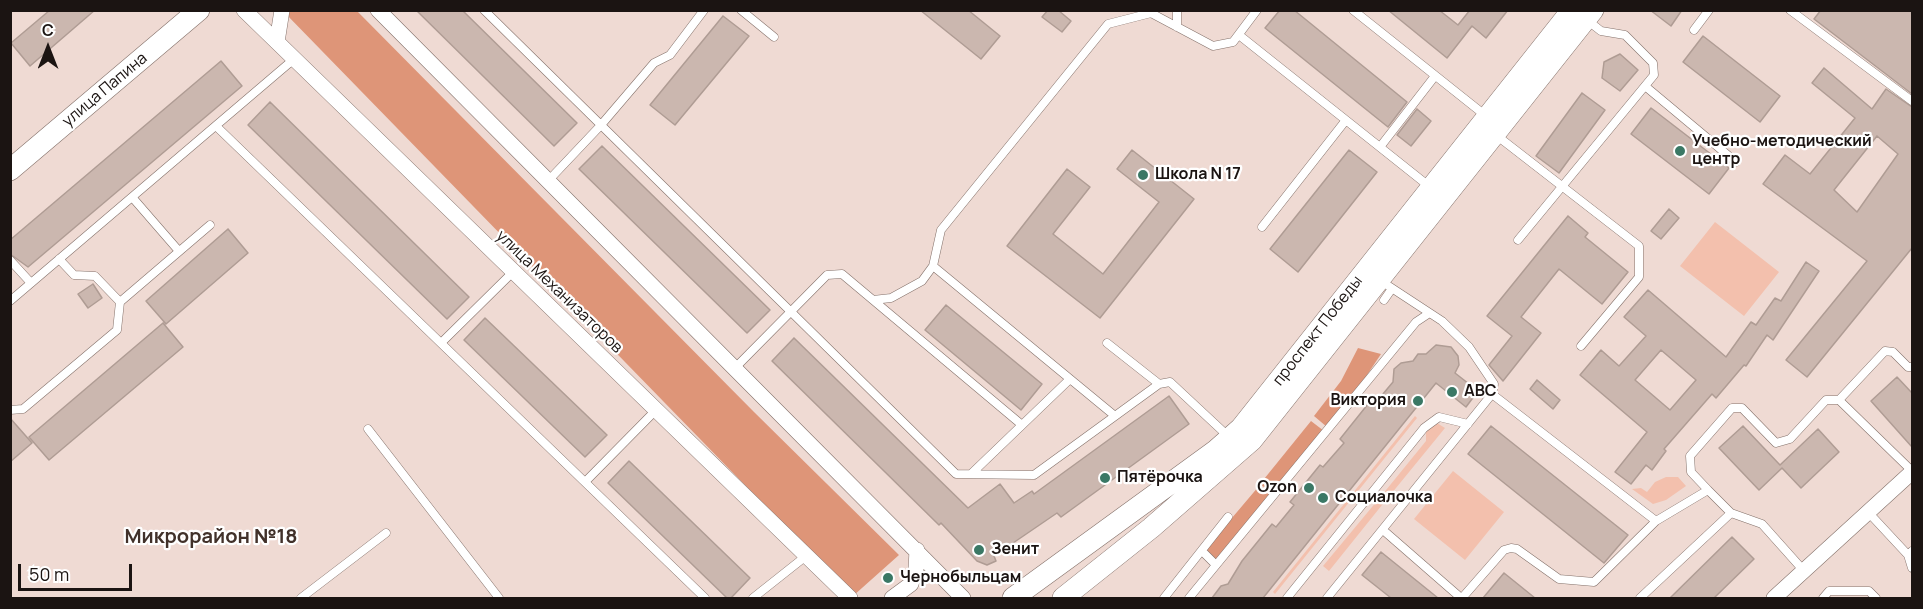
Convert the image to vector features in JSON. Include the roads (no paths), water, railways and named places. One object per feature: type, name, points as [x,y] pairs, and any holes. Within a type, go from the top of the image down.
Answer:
[{"type":"main road","name":"улица Папина","points":[[10,170],[194,12]]},
{"type":"main road","name":"проспект Победы","points":[[1013,598],[1230,438],[1432,188],[1492,126],[1584,14]]},
{"type":"main road","name":"проспект Победы","points":[[1063,598],[1151,528],[1252,440],[1385,290],[1492,126]]},
{"type":"street","name":"улица Механизаторов","points":[[244,10],[850,598]]},
{"type":"street","points":[[277,42],[282,10]]},
{"type":"street","points":[[378,10],[963,598]]},
{"type":"street","points":[[1774,598],[1912,471]]},
{"type":"street","points":[[892,598],[911,584],[916,569],[917,550]]},
{"type":"lane","points":[[484,10],[956,474],[1034,475],[1159,384],[1170,382],[1230,438]]},
{"type":"lane","points":[[548,181],[601,125],[654,63],[670,55],[704,10]]},
{"type":"lane","points":[[741,10],[774,37]]},
{"type":"lane","points":[[1177,10],[1177,27]]},
{"type":"lane","points":[[873,300],[891,298],[907,292],[922,281],[933,266],[941,230],[1108,24],[1151,13],[1214,46],[1233,42],[1257,10]]},
{"type":"lane","points":[[1353,10],[1435,76],[1562,186],[1639,246],[1639,277],[1581,346]]},
{"type":"lane","points":[[1694,30],[1709,10]]},
{"type":"lane","points":[[1790,10],[1912,101]]},
{"type":"lane","points":[[1518,240],[1654,75],[1653,63],[1625,35],[1601,31],[1584,14]]},
{"type":"lane","points":[[1239,35],[1432,188]]},
{"type":"lane","points":[[10,301],[294,59]]},
{"type":"lane","points":[[1380,147],[1435,76]]},
{"type":"lane","points":[[1645,86],[1736,162]]},
{"type":"lane","points":[[1262,227],[1346,120]]},
{"type":"lane","points":[[216,126],[705,598]]},
{"type":"lane","points":[[132,197],[178,250]]},
{"type":"lane","points":[[10,410],[22,409],[117,330],[120,302],[178,250],[210,225]]},
{"type":"lane","points":[[59,259],[75,275],[95,276],[120,302]]},
{"type":"lane","points":[[10,260],[31,283]]},
{"type":"lane","points":[[933,266],[1115,416]]},
{"type":"lane","points":[[441,343],[513,272]]},
{"type":"lane","points":[[735,368],[792,313],[827,275],[842,274],[1022,424]]},
{"type":"lane","points":[[1327,598],[1492,394],[1494,384],[1469,347],[1442,321],[1385,290]]},
{"type":"lane","points":[[1189,598],[1416,322],[1428,314]]},
{"type":"lane","points":[[1107,343],[1159,384]]},
{"type":"lane","points":[[1839,400],[1885,351],[1893,352],[1908,367],[1912,366]]},
{"type":"lane","points":[[971,474],[1070,379]]},
{"type":"lane","points":[[1492,394],[1656,521]]},
{"type":"lane","points":[[1804,572],[1762,524],[1731,513],[1691,472],[1690,456],[1732,408],[1742,408],[1776,443],[1790,439],[1826,400],[1839,400],[1912,471]]},
{"type":"lane","points":[[585,482],[656,410]]},
{"type":"lane","points":[[1287,598],[1424,428],[1439,417],[1468,424]]},
{"type":"lane","points":[[368,429],[500,598]]},
{"type":"lane","points":[[1383,530],[1462,598],[1504,550],[1511,548],[1517,549],[1559,579],[1594,582],[1656,521],[1708,490]]},
{"type":"lane","points":[[1868,512],[1910,553],[1912,568]]},
{"type":"lane","points":[[1640,598],[1731,513]]},
{"type":"lane","points":[[1164,598],[1227,517]]},
{"type":"lane","points":[[301,598],[386,533]]},
{"type":"lane","points":[[1202,551],[1216,565]]},
{"type":"lane","points":[[753,598],[806,556]]},
{"type":"lane","points":[[1823,598],[1829,591],[1869,591],[1876,598]]},
{"type":"place","name":"Учебно-методический центр","points":[[1680,151]]},
{"type":"place","name":"Школа N 17","points":[[1143,175]]},
{"type":"place","name":"АВС","points":[[1452,392]]},
{"type":"place","name":"Виктория","points":[[1418,401]]},
{"type":"place","name":"Пятёрочка","points":[[1105,478]]},
{"type":"place","name":"Ozon","points":[[1309,488]]},
{"type":"place","name":"Социалочка","points":[[1323,498]]},
{"type":"place","name":"Зенит","points":[[979,550]]},
{"type":"place","name":"Чернобыльцам","points":[[888,578]]},
{"type":"district","name":"Микрорайон №18","points":[[211,537]]}]
